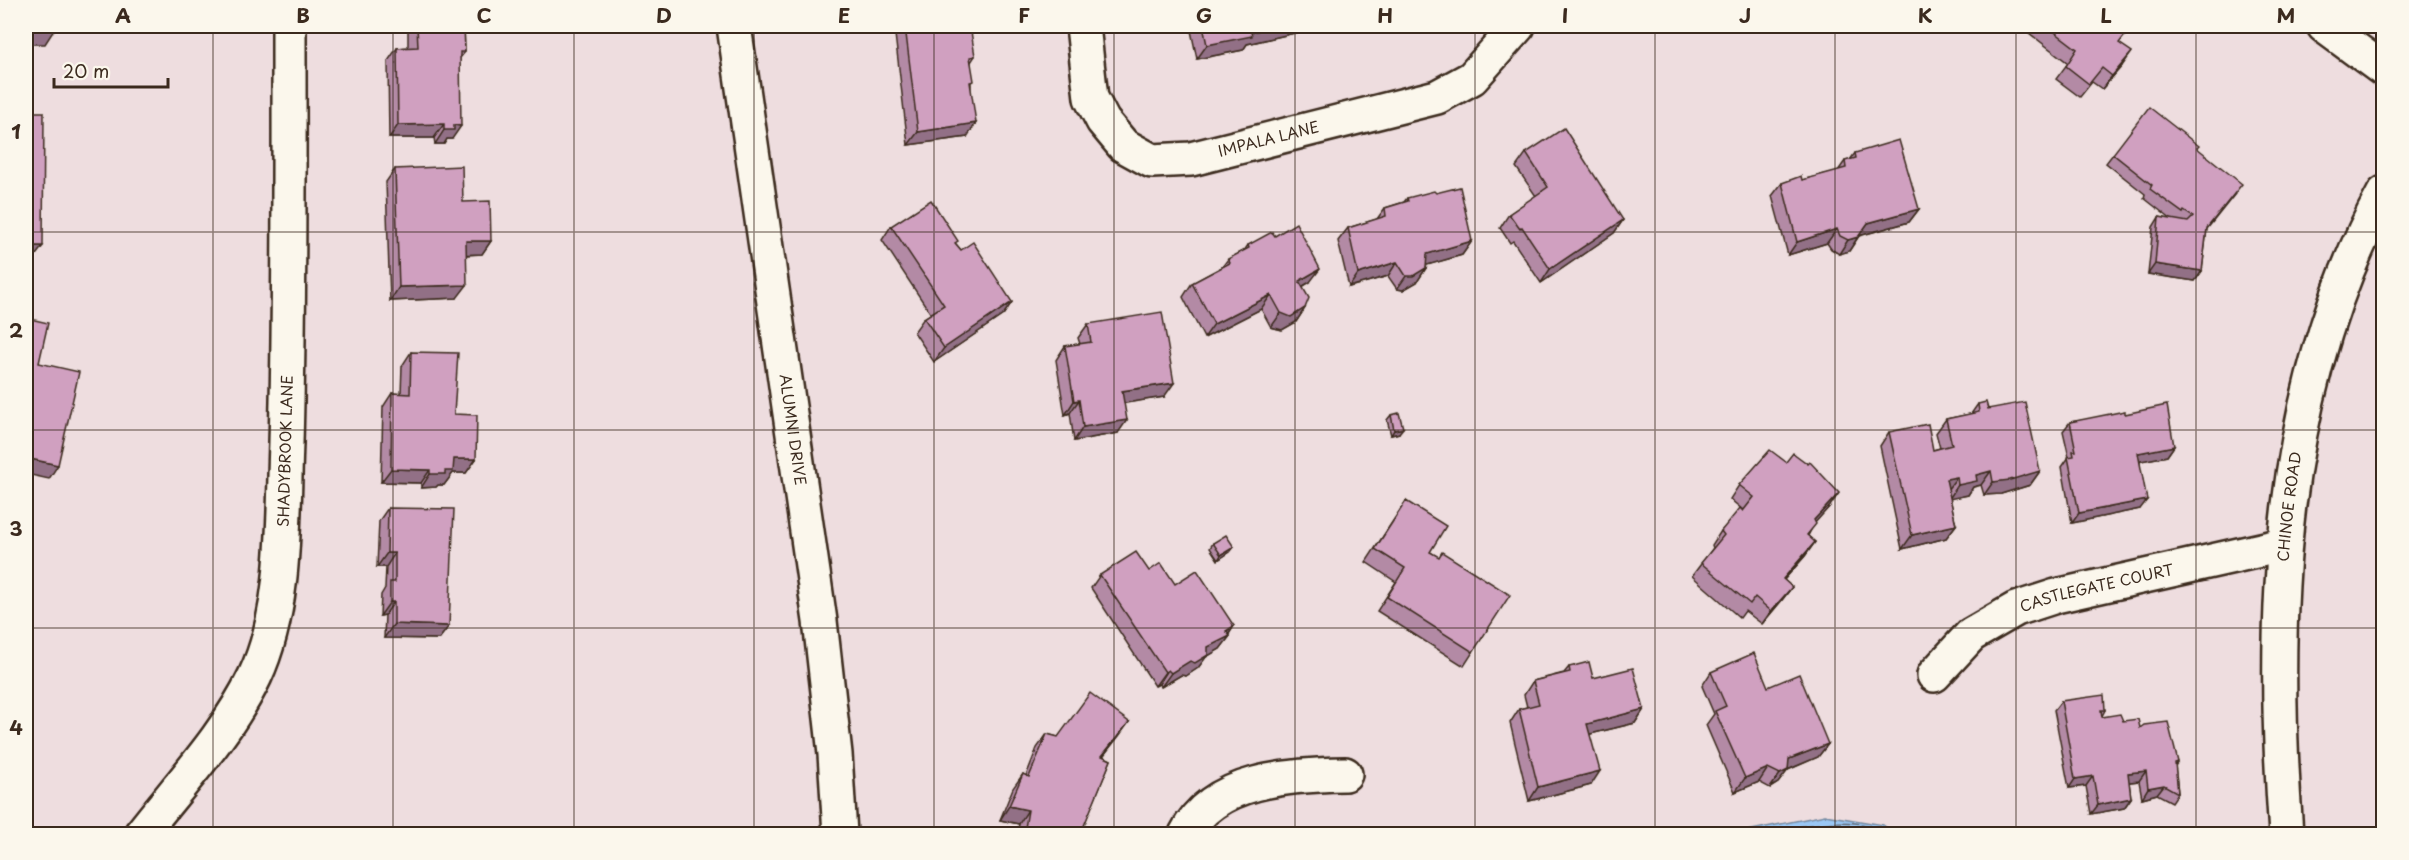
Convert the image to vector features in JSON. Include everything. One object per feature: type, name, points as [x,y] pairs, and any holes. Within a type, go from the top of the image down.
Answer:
[{"type":"street","name":"SHADYBROOK LANE","points":[[141,834],[227,724],[255,676],[271,629],[283,536],[287,419],[290,26]]},
{"type":"street","name":"ALUMNI DRIVE","points":[[734,26],[820,621],[835,754],[840,834]]},
{"type":"street","name":"IMPALA LANE","points":[[1083,26],[1091,98],[1103,121],[1123,145],[1152,161],[1191,159],[1437,97],[1473,78],[1518,26]]},
{"type":"street","points":[[2324,26],[2384,70]]},
{"type":"street","name":"CHINOE ROAD","points":[[2286,834],[2278,689],[2283,544],[2294,458],[2304,405],[2335,303],[2384,193]]},
{"type":"street","name":"CASTLEGATE COURT","points":[[1934,675],[1971,635],[2016,609],[2056,596],[2283,544]]},
{"type":"street","points":[[1186,834],[1189,827],[1214,803],[1254,783],[1295,775],[1345,774]]},
{"type":"water","points":[[1825,815],[1883,825],[1895,834],[1732,834]]},
{"type":"building","points":[[26,26],[54,26],[54,30],[26,30]]},
{"type":"building","points":[[417,26],[464,26],[465,52],[460,52],[461,126],[454,125],[454,130],[444,130],[444,124],[398,125],[397,48],[418,47]]},
{"type":"building","points":[[905,26],[970,26],[975,56],[970,57],[974,81],[970,82],[976,123],[918,132]]},
{"type":"building","points":[[1203,26],[1278,26],[1251,32],[1252,36],[1207,45]]},
{"type":"building","points":[[2047,26],[2132,26],[2119,43],[2132,52],[2112,76],[2102,68],[2089,84],[2066,66],[2077,49]]},
{"type":"building","points":[[2149,107],[2199,146],[2197,148],[2242,184],[2207,228],[2202,271],[2155,264],[2159,217],[2188,222],[2193,217],[2184,211],[2183,213],[2150,189],[2152,185],[2113,154]]},
{"type":"building","points":[[26,112],[44,112],[43,246],[26,246]]},
{"type":"building","points":[[1564,128],[1623,220],[1550,269],[1522,227],[1520,229],[1509,214],[1548,187],[1526,153]]},
{"type":"building","points":[[1899,140],[1919,209],[1868,223],[1858,237],[1848,240],[1840,236],[1837,229],[1797,242],[1782,183],[1801,176],[1802,180],[1846,168],[1845,161],[1856,158],[1855,153]]},
{"type":"building","points":[[462,166],[463,202],[490,201],[491,241],[466,241],[467,285],[399,287],[395,169]]},
{"type":"building","points":[[1460,187],[1472,241],[1427,254],[1426,268],[1413,276],[1406,276],[1397,262],[1358,274],[1348,228],[1386,216],[1385,208],[1408,201],[1407,198]]},
{"type":"building","points":[[931,200],[958,241],[955,243],[961,250],[973,242],[1012,302],[944,348],[924,318],[944,305],[891,226]]},
{"type":"building","points":[[1296,223],[1320,269],[1299,281],[1309,298],[1305,308],[1291,317],[1281,313],[1271,295],[1214,324],[1192,283],[1230,263],[1228,259],[1249,248],[1248,245],[1272,232],[1275,236]]},
{"type":"building","points":[[1162,312],[1174,383],[1122,391],[1127,420],[1083,427],[1079,400],[1074,401],[1065,346],[1091,342],[1088,324]]},
{"type":"building","points":[[26,318],[48,323],[39,363],[79,372],[58,465],[26,458]]},
{"type":"building","points":[[411,352],[458,353],[454,414],[477,415],[476,459],[454,459],[453,471],[445,471],[445,474],[430,474],[430,470],[391,469],[392,393],[410,394]]},
{"type":"building","points":[[1986,402],[1988,409],[2025,402],[2040,471],[2010,480],[1993,482],[1991,471],[1976,475],[1977,481],[1958,485],[1957,477],[1946,479],[1956,525],[1912,535],[1889,432],[1928,424],[1933,450],[1952,445],[1946,419],[1979,412],[1978,404]]},
{"type":"building","points":[[2167,405],[2174,446],[2138,453],[2147,500],[2079,513],[2068,457],[2074,456],[2073,451],[2076,451],[2070,422]]},
{"type":"building","points":[[1399,413],[1403,428],[1394,430],[1391,415]]},
{"type":"building","points":[[1770,450],[1786,462],[1793,453],[1808,464],[1810,462],[1839,493],[1814,520],[1816,524],[1807,535],[1815,542],[1783,579],[1792,587],[1771,611],[1755,597],[1750,604],[1701,563],[1724,535],[1721,531],[1740,508],[1743,511],[1754,497],[1739,485]]},
{"type":"building","points":[[1406,501],[1446,526],[1430,552],[1439,557],[1442,552],[1510,595],[1473,652],[1387,597],[1405,568],[1375,549]]},
{"type":"building","points":[[388,508],[454,509],[449,626],[394,624],[394,602],[390,602],[390,582],[395,582],[395,553],[387,553]]},
{"type":"building","points":[[1226,535],[1234,547],[1221,555],[1213,543]]},
{"type":"building","points":[[1136,552],[1149,571],[1161,563],[1175,584],[1197,570],[1234,626],[1226,631],[1230,636],[1208,647],[1208,655],[1195,663],[1190,661],[1171,673],[1168,670],[1165,672],[1100,575]]},
{"type":"building","points":[[1754,653],[1768,687],[1799,674],[1828,744],[1789,759],[1788,770],[1780,774],[1768,768],[1745,778],[1715,711],[1726,706],[1711,672]]},
{"type":"building","points":[[1589,662],[1593,678],[1633,668],[1644,709],[1587,724],[1600,771],[1538,787],[1519,709],[1539,704],[1533,681],[1570,672],[1569,667]]},
{"type":"building","points":[[1090,693],[1129,722],[1102,756],[1111,760],[1081,833],[1074,830],[1072,834],[1024,834],[1028,810],[1009,806],[1023,774],[1029,777],[1047,734],[1058,737]]},
{"type":"building","points":[[2104,695],[2105,710],[2101,710],[2102,717],[2120,714],[2123,721],[2138,719],[2140,728],[2144,725],[2168,722],[2178,762],[2175,763],[2178,793],[2164,785],[2148,788],[2146,771],[2128,773],[2131,798],[2098,805],[2093,776],[2075,779],[2061,701]]},
{"type":"building","points":[[1978,828],[1984,834],[1971,834]]}]
